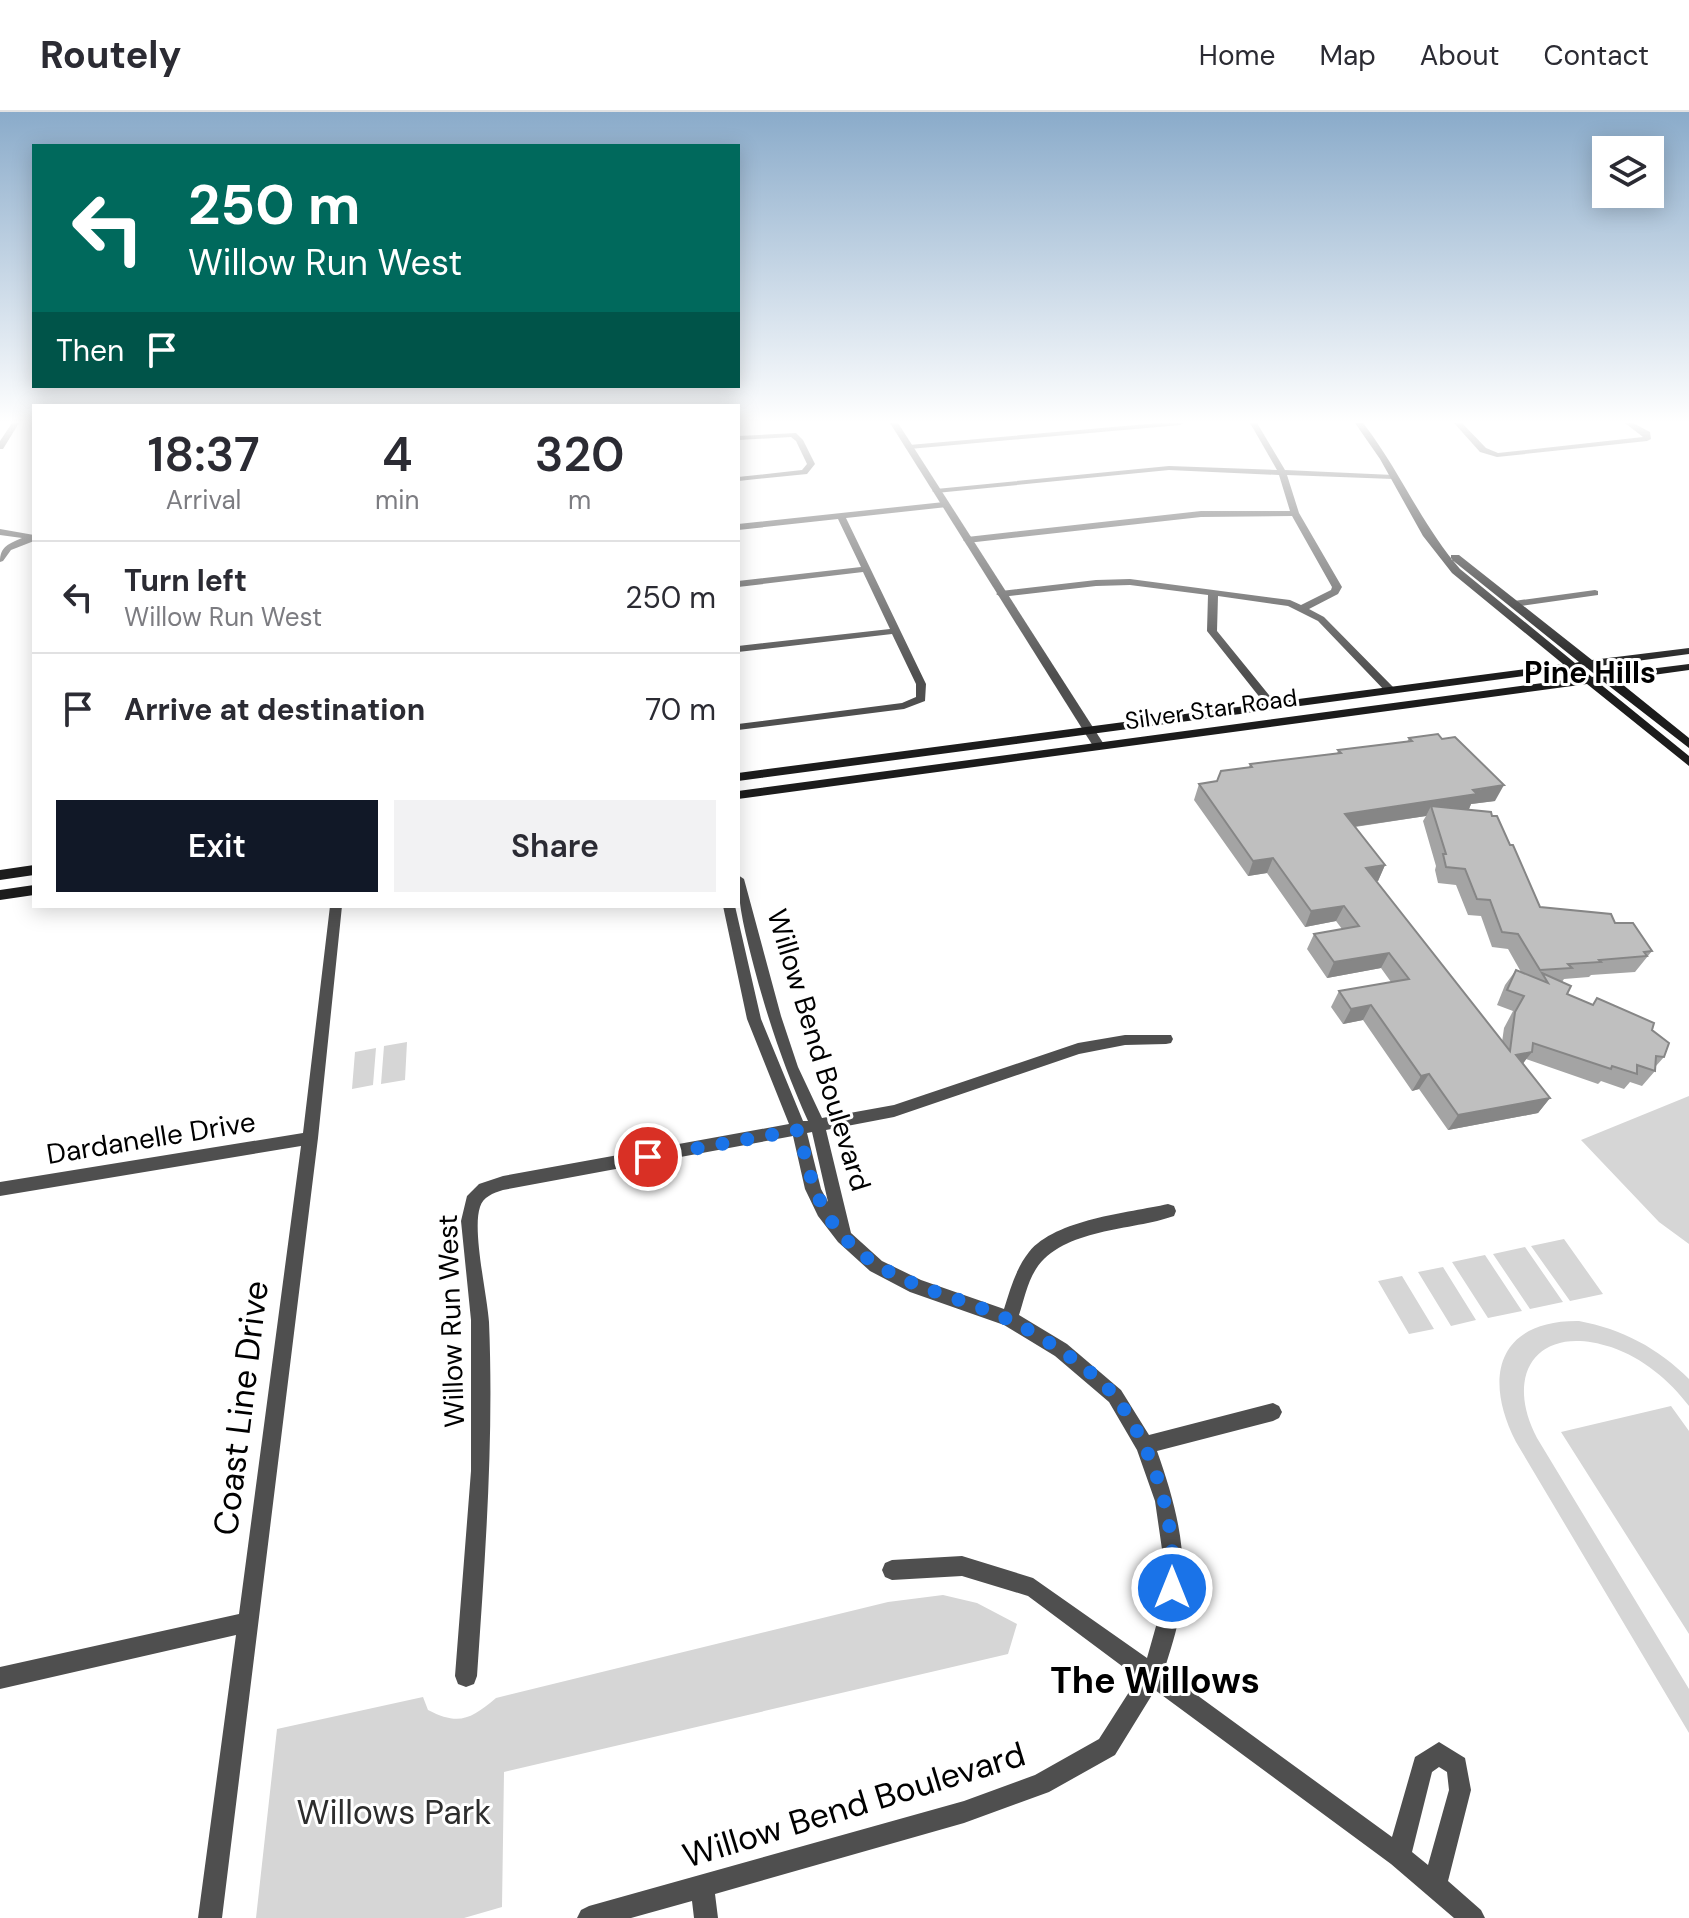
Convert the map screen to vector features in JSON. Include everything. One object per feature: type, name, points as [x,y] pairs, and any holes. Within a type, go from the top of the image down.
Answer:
[{"type":"main road","points":[[1409,507],[1441,555],[1456,571],[1569,667],[1689,762]]},
{"type":"main road","points":[[1432,539],[1689,744]]},
{"type":"main road","name":"Silver Star Road","points":[[740,777],[1689,651]]},
{"type":"main road","name":"Silver Star Road","points":[[740,795],[1689,667]]},
{"type":"main road","points":[[1370,710],[1375,701],[1502,676]]},
{"type":"main road","points":[[0,875],[32,870]]},
{"type":"main road","points":[[0,883],[32,879]]},
{"type":"main road","points":[[0,895],[32,890]]},
{"type":"street","points":[[740,527],[923,507]]},
{"type":"street","points":[[945,507],[1099,746]]},
{"type":"street","points":[[1293,507],[1337,587],[1332,594],[1303,608]]},
{"type":"street","points":[[967,540],[1201,514],[1295,513]]},
{"type":"street","points":[[740,727],[904,706],[921,699],[921,684],[841,516]]},
{"type":"street","points":[[0,532],[32,538]]},
{"type":"street","points":[[0,559],[8,548],[32,538]]},
{"type":"street","points":[[740,584],[865,569]]},
{"type":"street","points":[[1001,594],[1112,582],[1272,599],[1303,608],[1321,619],[1391,691]]},
{"type":"street","points":[[1213,592],[1212,631],[1273,707]]},
{"type":"street","points":[[1514,604],[1595,593]]},
{"type":"street","points":[[740,649],[896,631]]},
{"type":"street","name":"Willow Bend Boulevard","points":[[740,887],[774,1016],[791,1067],[818,1127],[844,1237]]},
{"type":"street","name":"Coast Line Drive","points":[[210,1918],[310,1138],[336,908]]},
{"type":"street","name":"Willow Bend Boulevard","points":[[589,1918],[964,1812],[1041,1784],[1107,1747],[1153,1674],[1170,1612],[1174,1563],[1165,1501],[1145,1445],[1115,1396],[1061,1350],[1009,1319],[916,1286],[876,1266],[844,1237],[824,1211],[813,1189],[799,1130],[754,1019],[729,908]]},
{"type":"street","name":"Willow Run West","points":[[466,1676],[481,1471],[480,1320],[469,1221],[473,1201],[485,1189],[503,1183],[894,1111],[1078,1049],[1125,1040],[1166,1039]]},
{"type":"street","name":"Dardanelle Drive","points":[[0,1189],[310,1138]]},
{"type":"street","points":[[1009,1319],[1022,1277],[1043,1248],[1063,1237],[1168,1211]]},
{"type":"street","points":[[1145,1445],[1273,1412]]},
{"type":"street","points":[[892,1570],[962,1566],[1033,1588],[1399,1856],[1473,1918]]},
{"type":"street","points":[[0,1678],[247,1622]]},
{"type":"street","points":[[1399,1856],[1423,1765],[1439,1753],[1457,1766],[1460,1790],[1435,1885]]},
{"type":"street","points":[[702,1885],[706,1918]]},
{"type":"green space","points":[[407,1042],[405,1080],[381,1084],[384,1046]]},
{"type":"green space","points":[[376,1048],[373,1085],[352,1089],[355,1052]]},
{"type":"green space","points":[[1689,1096],[1689,1244],[1659,1222],[1581,1140]]},
{"type":"green space","points":[[1564,1239],[1603,1294],[1570,1301],[1531,1246]]},
{"type":"green space","points":[[1525,1247],[1563,1302],[1530,1309],[1493,1254]]},
{"type":"green space","points":[[1485,1255],[1522,1311],[1488,1318],[1452,1262]]},
{"type":"green space","points":[[1443,1267],[1476,1320],[1451,1326],[1418,1272]]},
{"type":"green space","points":[[1402,1276],[1434,1329],[1409,1334],[1378,1281]]},
{"type":"green space","points":[[1579,1321],[1638,1341],[1665,1358],[1689,1379],[1689,1406],[1673,1387],[1634,1357],[1585,1341],[1564,1342],[1547,1348],[1534,1359],[1526,1374],[1524,1393],[1527,1414],[1537,1438],[1689,1689],[1689,1733],[1516,1442],[1500,1396],[1504,1357],[1514,1342],[1530,1330],[1551,1323]]},
{"type":"green space","points":[[1671,1406],[1689,1431],[1689,1634],[1561,1432]]},
{"type":"green space","name":"Willows Park","points":[[943,1595],[977,1603],[1017,1624],[1008,1654],[504,1772],[502,1907],[464,1918],[256,1918],[277,1729],[423,1697],[428,1710],[448,1718],[464,1718],[496,1698],[888,1602]]},
{"type":"building","points":[[1438,734],[1442,739],[1455,737],[1504,785],[1473,790],[1477,794],[1345,814],[1385,865],[1366,868],[1510,1051],[1515,1012],[1524,996],[1507,990],[1516,970],[1548,983],[1542,973],[1571,986],[1567,994],[1593,1005],[1597,998],[1654,1023],[1652,1030],[1669,1043],[1664,1057],[1656,1056],[1655,1071],[1637,1065],[1637,1074],[1612,1066],[1611,1069],[1533,1043],[1532,1052],[1516,1055],[1550,1098],[1458,1115],[1429,1074],[1421,1076],[1371,1005],[1351,1009],[1339,991],[1409,979],[1389,953],[1334,962],[1314,934],[1359,926],[1344,906],[1311,911],[1273,858],[1253,861],[1199,784],[1217,781],[1221,771],[1252,767],[1250,764],[1341,753],[1338,750],[1412,741],[1409,738]]},
{"type":"building","points":[[1431,806],[1491,812],[1492,816],[1497,816],[1510,845],[1513,845],[1540,907],[1611,914],[1615,923],[1633,923],[1652,951],[1644,952],[1647,956],[1540,970],[1518,934],[1502,932],[1490,900],[1477,899],[1465,869],[1446,867],[1443,854],[1446,854]]},
{"type":"district","name":"Pine Hills","points":[[1590,672]]},
{"type":"district","name":"The Willows","points":[[1155,1680]]},
{"type":"route","points":[[648,1157],[799,1130],[813,1189],[824,1211],[844,1237],[876,1266],[916,1286],[1009,1319],[1061,1350],[1115,1396],[1145,1445],[1165,1501],[1174,1563],[1172,1588]]}]
